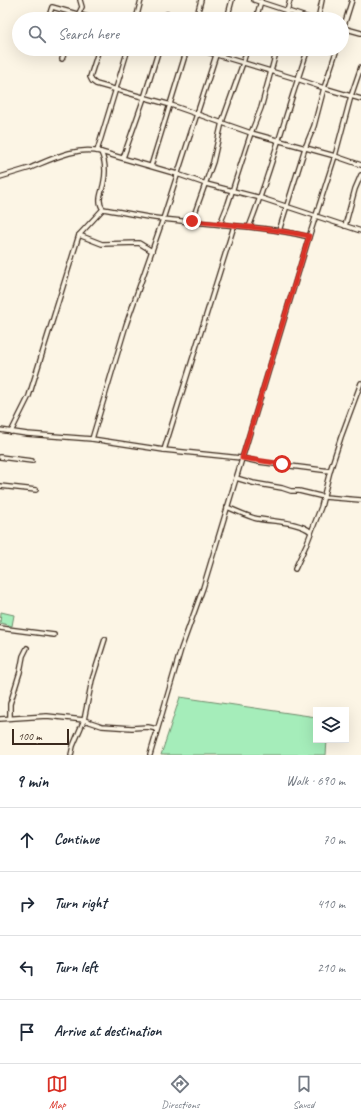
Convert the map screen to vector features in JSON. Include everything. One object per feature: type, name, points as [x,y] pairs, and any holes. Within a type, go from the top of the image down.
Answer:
[{"type":"street","points":[[78,12],[82,7],[80,0]]},
{"type":"street","points":[[138,12],[141,0]]},
{"type":"street","points":[[198,12],[201,0]]},
{"type":"street","points":[[229,12],[232,0]]},
{"type":"street","points":[[254,0],[262,1],[293,12]]},
{"type":"street","points":[[287,10],[290,0]]},
{"type":"street","points":[[319,12],[322,0]]},
{"type":"street","points":[[348,12],[352,0]]},
{"type":"street","points":[[258,12],[262,1]]},
{"type":"street","points":[[50,12],[52,7],[70,12]]},
{"type":"street","points":[[349,30],[361,33]]},
{"type":"street","points":[[97,56],[90,77],[96,84],[171,105],[251,133],[335,156],[361,165]]},
{"type":"street","points":[[126,56],[99,151],[105,160],[104,181],[100,198],[100,205],[103,209],[163,219],[249,227],[309,236]]},
{"type":"street","points":[[123,158],[157,56]]},
{"type":"street","points":[[151,166],[185,56]]},
{"type":"street","points":[[92,439],[126,325],[163,219],[216,56],[271,71],[361,99]]},
{"type":"street","points":[[192,221],[206,184],[213,162],[222,122],[245,56]]},
{"type":"street","points":[[220,224],[261,108],[275,56]]},
{"type":"street","points":[[249,227],[261,198],[305,56]]},
{"type":"street","points":[[279,231],[305,148],[314,126],[335,56]]},
{"type":"street","points":[[150,755],[181,649],[200,595],[361,67]]},
{"type":"street","points":[[0,177],[29,168],[64,154],[88,150],[99,151],[206,184],[288,206],[361,231]]},
{"type":"street","points":[[345,226],[355,189],[361,175]]},
{"type":"street","points":[[11,432],[29,396],[79,235],[103,209]]},
{"type":"street","points":[[164,450],[234,226]]},
{"type":"street","points":[[79,235],[102,244],[138,243],[152,250]]},
{"type":"street","points":[[295,569],[321,508],[330,471],[361,383]]},
{"type":"street","points":[[0,430],[92,439],[164,450],[242,458],[259,462],[330,471]]},
{"type":"street","points":[[0,457],[32,461]]},
{"type":"street","points":[[236,478],[253,483],[324,497],[361,500]]},
{"type":"street","points":[[0,486],[36,490]]},
{"type":"street","points":[[227,507],[253,518],[298,525],[307,528],[311,532]]},
{"type":"street","points":[[0,628],[54,635]]},
{"type":"street","points":[[71,755],[73,746],[84,720],[92,680],[105,639]]},
{"type":"street","points":[[10,718],[10,704],[26,648]]},
{"type":"street","points":[[0,719],[47,716],[84,720],[102,726],[132,728],[148,727],[157,729]]},
{"type":"green space","points":[[1,612],[14,615],[12,626],[0,623]]},
{"type":"green space","points":[[180,697],[313,717],[313,743],[327,743],[326,755],[161,755]]},
{"type":"route","points":[[192,221],[249,227],[309,236],[242,458],[259,462],[282,464]]}]
